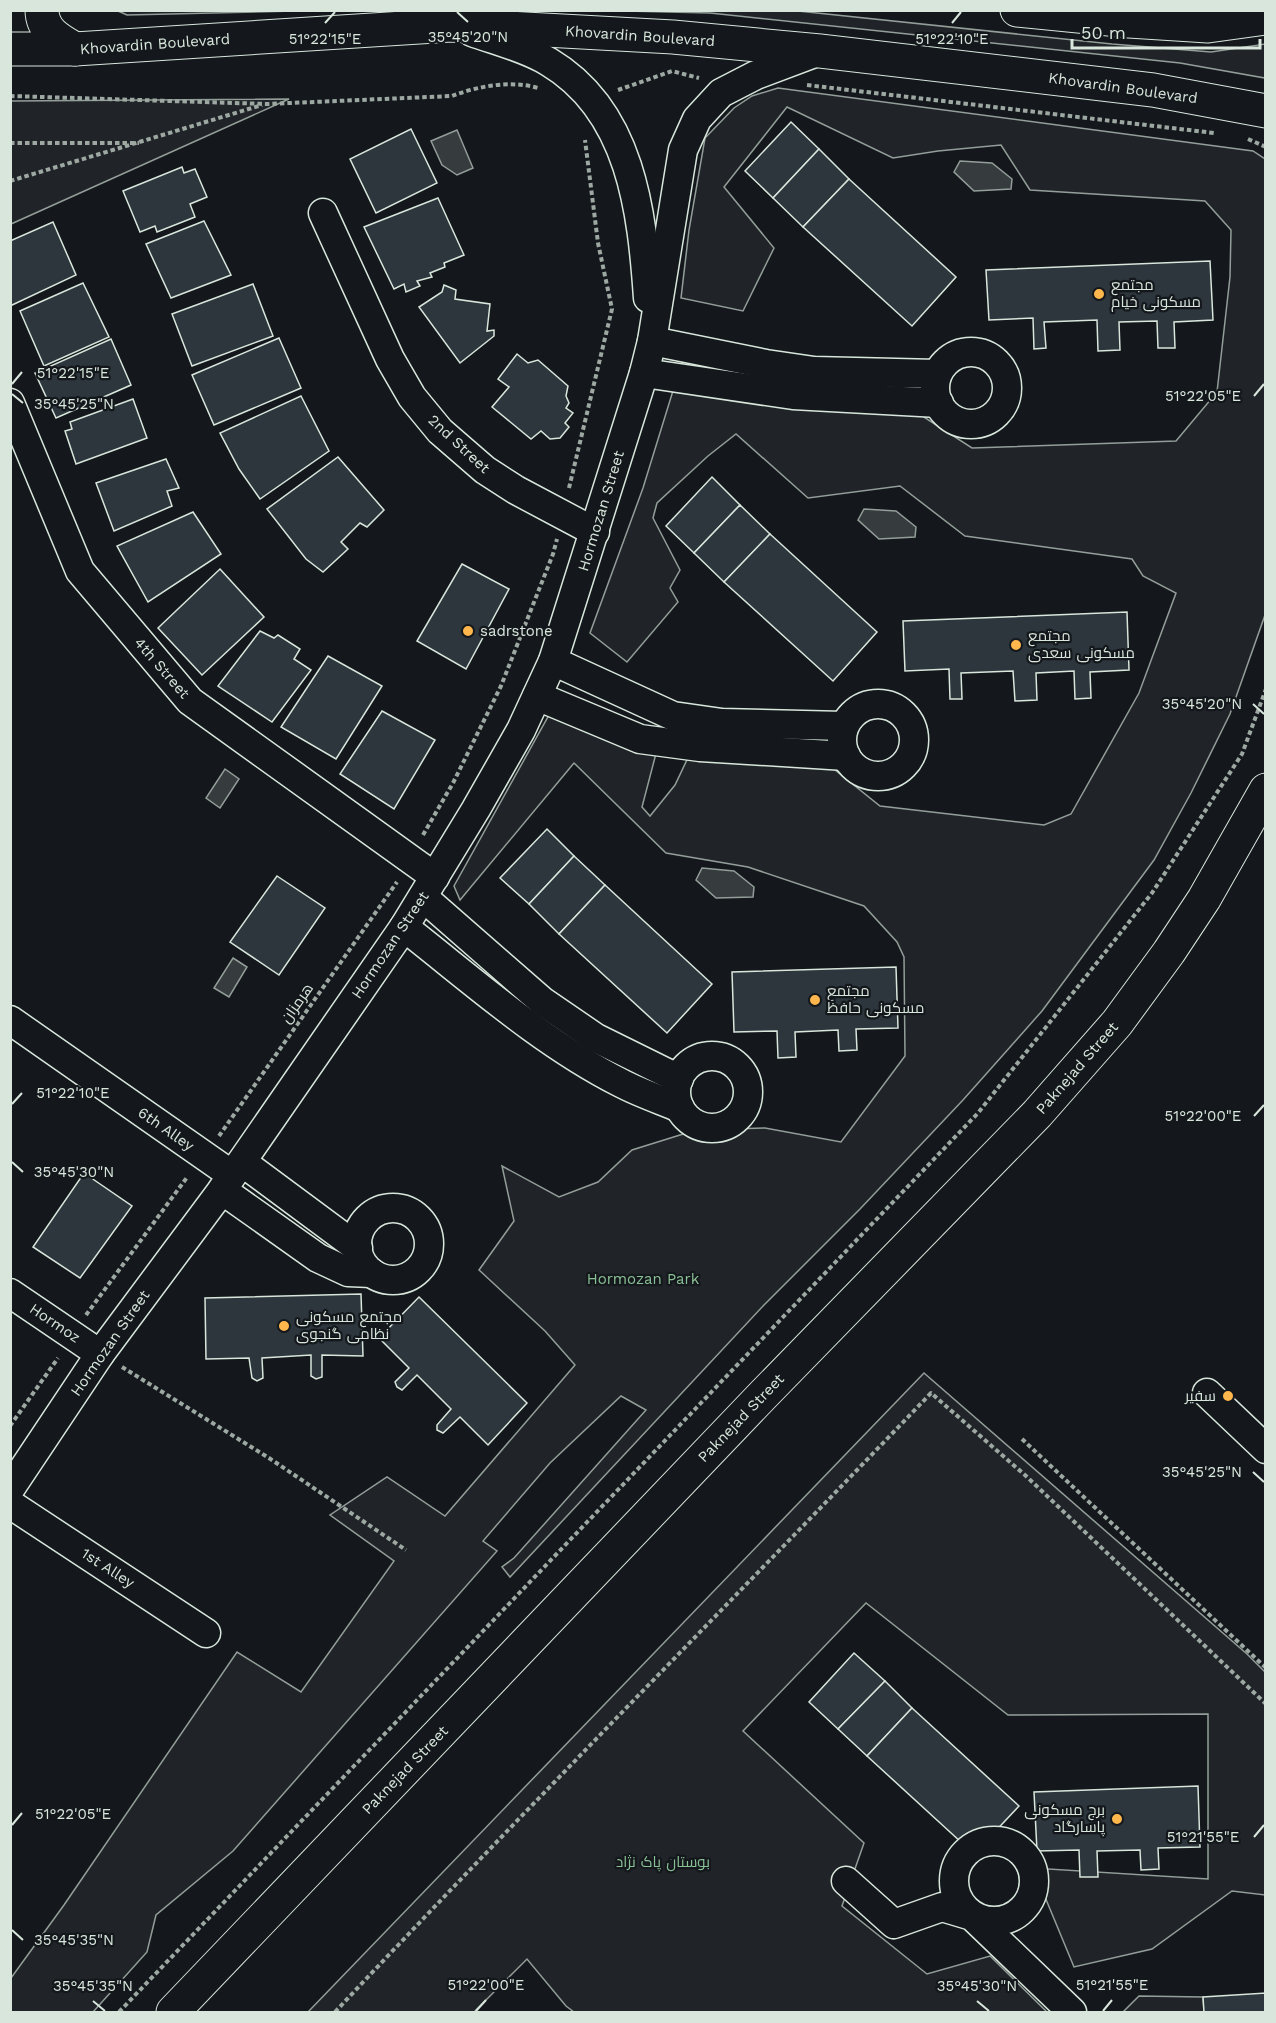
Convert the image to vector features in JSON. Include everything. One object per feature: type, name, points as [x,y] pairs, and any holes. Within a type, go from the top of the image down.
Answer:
[{"type":"main road","points":[[42,10],[47,28],[57,38],[75,49]]},
{"type":"main road","points":[[1017,10],[1208,26],[1266,18]]},
{"type":"main road","name":"Khovardin Boulevard","points":[[10,49],[75,49],[451,25],[673,38],[820,51],[1153,90],[1219,118],[1266,111]]},
{"type":"main road","points":[[1219,118],[1254,130]]},
{"type":"main road","name":"Paknejad Street","points":[[173,2013],[755,1404],[1037,1114],[1117,1023],[1169,952],[1204,899],[1266,790]]},
{"type":"street","name":"Hormozan Street","points":[[451,25],[548,61],[569,75],[597,104],[615,132],[631,176],[639,214],[652,342]]},
{"type":"street","name":"Hormozan Street","points":[[10,1489],[100,1354],[232,1176],[404,927],[521,730],[553,661],[644,373],[652,342],[683,150],[697,119],[721,93],[756,75],[820,51]]},
{"type":"street","name":"2nd Street","points":[[323,213],[390,359],[412,397],[433,422],[485,470],[516,490],[595,532]]},
{"type":"street","points":[[652,342],[764,377],[793,395],[939,404]]},
{"type":"street","points":[[965,352],[977,352],[988,356],[998,364],[1007,386],[1006,397],[1001,408],[983,422],[972,424],[960,422],[950,417],[939,404],[935,386],[937,374],[953,356],[965,352]]},
{"type":"street","points":[[644,373],[764,377],[814,371],[937,374]]},
{"type":"street","name":"4th Street","points":[[10,404],[80,571],[190,701],[429,887],[536,1013]]},
{"type":"street","points":[[553,661],[700,747],[846,756]]},
{"type":"street","points":[[537,696],[640,739],[670,730],[722,723],[844,726]]},
{"type":"street","points":[[872,705],[884,705],[905,716],[914,738],[913,749],[908,760],[900,769],[879,776],[867,775],[857,769],[846,756],[842,738],[844,726],[860,709],[872,705]]},
{"type":"street","points":[[404,927],[536,1013],[621,1083],[680,1108]]},
{"type":"street","points":[[536,1013],[596,1038],[679,1079]]},
{"type":"street","name":"6th Alley","points":[[10,1020],[232,1176]]},
{"type":"street","points":[[706,1057],[718,1057],[730,1061],[739,1068],[746,1079],[747,1102],[735,1121],[713,1128],[702,1127],[691,1122],[677,1102],[676,1090],[679,1079],[685,1068],[706,1057]]},
{"type":"street","points":[[232,1176],[358,1248]]},
{"type":"street","points":[[232,1176],[318,1258],[348,1272],[372,1273]]},
{"type":"street","points":[[387,1208],[399,1208],[410,1212],[420,1220],[429,1241],[428,1253],[416,1272],[405,1278],[394,1280],[372,1273],[360,1259],[358,1248],[359,1230],[366,1220],[375,1212],[387,1208]]},
{"type":"street","name":"Hormoz","points":[[10,1293],[100,1354]]},
{"type":"street","points":[[1207,1393],[1266,1449]]},
{"type":"street","name":"1st Alley","points":[[10,1504],[206,1633]]},
{"type":"street","points":[[846,1881],[894,1924],[942,1907],[972,1916],[1072,2013]]},
{"type":"path","points":[[617,91],[672,71],[700,78]]},
{"type":"path","points":[[10,96],[267,104],[452,96],[494,86],[523,84],[546,91]]},
{"type":"path","points":[[800,85],[1219,118]]},
{"type":"path","points":[[10,181],[144,143],[267,104]]},
{"type":"path","points":[[1254,130],[1266,147]]},
{"type":"path","points":[[10,143],[144,143]]},
{"type":"path","points":[[119,2013],[978,1113],[1152,893],[1242,754],[1266,689]]},
{"type":"path","name":"هرمزان","points":[[215,1141],[399,879]]},
{"type":"path","points":[[86,1316],[192,1171]]},
{"type":"path","points":[[100,1354],[269,1458],[406,1550]]},
{"type":"path","points":[[10,1426],[58,1358]]},
{"type":"path","points":[[335,2013],[472,1866],[931,1393],[1026,1476],[1266,1704]]},
{"type":"path","points":[[1022,1439],[1266,1668]]},
{"type":"green space","points":[[118,11],[295,11],[127,15]]},
{"type":"green space","points":[[625,11],[798,11],[1112,44],[1211,52],[1265,44],[1265,78],[1180,63],[710,13]]},
{"type":"green space","name":"Hormozan Park","points":[[778,88],[1253,151],[1265,159],[1265,615],[1230,714],[1191,793],[1154,860],[1042,1011],[963,1100],[860,1209],[764,1305],[510,1577],[502,1567],[514,1558],[646,1410],[621,1396],[550,1463],[483,1541],[497,1551],[233,1851],[156,1915],[147,1952],[93,2012],[11,2012],[11,1978],[64,1905],[237,1652],[301,1692],[394,1561],[330,1515],[387,1477],[445,1516],[575,1365],[545,1331],[479,1270],[514,1221],[502,1166],[559,1197],[598,1182],[632,1150],[696,1130],[765,1128],[841,1142],[905,1056],[904,957],[897,942],[864,906],[748,867],[666,853],[574,763],[460,900],[454,886],[559,697],[659,742],[642,807],[650,816],[675,785],[694,745],[819,757],[880,806],[1044,825],[1071,814],[1139,693],[1176,593],[1143,576],[1132,559],[965,536],[900,486],[808,498],[736,434],[708,456],[657,503],[653,518],[680,570],[670,588],[678,602],[627,662],[590,633],[643,488],[684,355],[885,392],[972,448],[1176,441],[1217,392],[1230,277],[1231,230],[1205,201],[1030,190],[1001,145],[893,158],[787,107],[724,187],[774,248],[743,311],[681,298],[689,230],[705,138],[734,108],[752,96]]},
{"type":"green space","points":[[289,99],[11,224],[11,101]]},
{"type":"green space","name":"بوستان پاک نژاد","points":[[924,1373],[1265,1672],[1265,1895],[1232,1891],[1152,1949],[1074,1967],[1033,1868],[1208,1879],[1208,1714],[1008,1715],[866,1603],[743,1731],[864,1843],[842,1906],[927,1974],[990,1956],[1047,2012],[574,2012],[566,2006],[527,1959],[474,2012],[308,2012]]},
{"type":"green space","points":[[1139,1996],[1203,1997],[1204,2012],[1123,2012]]},
{"type":"shaded area","points":[[457,130],[473,168],[457,175],[442,165],[431,141]]},
{"type":"shaded area","points":[[960,161],[992,163],[1012,179],[1011,189],[974,191],[954,172]]},
{"type":"shaded area","points":[[864,509],[896,511],[916,527],[915,537],[879,539],[858,520]]},
{"type":"shaded area","points":[[225,769],[239,779],[220,808],[206,798]]},
{"type":"shaded area","points":[[702,868],[734,871],[754,887],[753,897],[716,898],[696,880]]},
{"type":"shaded area","points":[[233,958],[247,967],[229,997],[214,988]]},
{"type":"building","points":[[791,122],[819,149],[773,198],[745,171]]},
{"type":"building","points":[[411,129],[437,183],[376,213],[350,159]]},
{"type":"building","points":[[819,149],[849,179],[803,227],[773,198]]},
{"type":"building","points":[[182,167],[184,173],[195,169],[207,197],[190,204],[195,217],[157,232],[155,226],[140,232],[123,191]]},
{"type":"building","points":[[849,179],[956,277],[912,326],[803,227]]},
{"type":"building","points":[[438,198],[464,255],[444,263],[445,267],[430,273],[432,277],[417,281],[420,286],[406,292],[404,284],[394,289],[364,227]]},
{"type":"building","points":[[204,221],[231,275],[171,298],[146,244]]},
{"type":"building","points":[[53,222],[76,275],[10,306],[10,241]]},
{"type":"building","name":"مجتمع مسکونی خیام","points":[[1210,261],[1213,320],[1174,322],[1175,348],[1158,348],[1157,321],[1119,322],[1120,350],[1098,351],[1097,320],[1044,322],[1046,348],[1034,349],[1033,318],[989,320],[986,270]]},
{"type":"building","points":[[83,283],[109,337],[44,366],[20,311]]},
{"type":"building","points":[[253,284],[273,336],[192,366],[172,314]]},
{"type":"building","points":[[444,285],[456,290],[455,299],[490,304],[487,331],[494,330],[494,336],[460,363],[419,307],[442,292]]},
{"type":"building","points":[[279,338],[301,388],[214,425],[192,375]]},
{"type":"building","points":[[111,339],[131,385],[56,418],[35,373]]},
{"type":"building","points":[[517,354],[528,363],[538,360],[568,386],[566,396],[569,403],[566,408],[573,413],[565,423],[569,427],[560,438],[550,439],[541,431],[531,439],[492,407],[509,387],[498,379]]},
{"type":"building","points":[[301,396],[329,451],[260,499],[239,469],[220,433]]},
{"type":"building","points":[[133,399],[147,438],[76,464],[65,431],[72,429],[70,422]]},
{"type":"building","points":[[338,457],[384,510],[367,527],[360,523],[341,542],[348,549],[323,572],[306,559],[267,509]]},
{"type":"building","points":[[166,459],[179,488],[167,491],[172,506],[114,531],[96,483]]},
{"type":"building","points":[[712,477],[740,505],[694,553],[666,526]]},
{"type":"building","points":[[740,505],[770,534],[724,582],[694,553]]},
{"type":"building","points":[[193,512],[221,554],[148,602],[117,546]]},
{"type":"building","points":[[770,534],[877,632],[833,681],[724,582]]},
{"type":"building","points":[[462,564],[509,589],[466,669],[417,641]]},
{"type":"building","points":[[220,569],[264,617],[202,675],[158,628]]},
{"type":"building","name":"مجتمع مسکونی سعدی","points":[[1127,612],[1129,670],[1090,672],[1091,698],[1075,699],[1074,671],[1036,673],[1037,700],[1015,701],[1013,671],[961,673],[962,699],[950,699],[949,669],[905,671],[903,621]]},
{"type":"building","points":[[260,631],[274,638],[278,635],[300,649],[294,659],[311,670],[272,722],[218,686]]},
{"type":"building","points":[[328,656],[382,686],[336,759],[281,727]]},
{"type":"building","points":[[382,711],[435,740],[394,809],[340,774]]},
{"type":"building","points":[[547,829],[574,856],[529,904],[500,878]]},
{"type":"building","points":[[574,856],[605,885],[559,934],[529,904]]},
{"type":"building","points":[[277,876],[325,908],[279,975],[230,942]]},
{"type":"building","points":[[605,885],[712,984],[667,1033],[559,934]]},
{"type":"building","name":"مجتمع مسکونی حافظ","points":[[896,967],[898,1028],[856,1029],[857,1050],[839,1051],[838,1030],[795,1032],[796,1057],[778,1058],[777,1031],[734,1032],[732,972]]},
{"type":"building","points":[[84,1173],[132,1206],[80,1278],[33,1247]]},
{"type":"building","name":"مجتمع مسکونی نظامی گنجوی","points":[[361,1294],[363,1356],[322,1355],[322,1377],[316,1379],[311,1376],[311,1355],[262,1358],[263,1378],[257,1381],[252,1378],[249,1358],[206,1359],[205,1298]]},
{"type":"building","name":"مجتمع مسکونی نظامی گنجوی","points":[[419,1297],[527,1403],[488,1445],[460,1417],[443,1433],[437,1430],[437,1425],[451,1409],[417,1375],[402,1390],[397,1387],[395,1382],[409,1368],[379,1338]]},
{"type":"building","points":[[854,1653],[885,1681],[838,1729],[809,1702]]},
{"type":"building","points":[[885,1681],[912,1708],[867,1756],[838,1729]]},
{"type":"building","name":"برج مسکونی پاسارگاد","points":[[912,1708],[1019,1806],[974,1854],[867,1756]]},
{"type":"building","name":"برج مسکونی پاسارگاد","points":[[1198,1786],[1200,1847],[1158,1848],[1159,1869],[1141,1870],[1140,1850],[1097,1851],[1098,1877],[1080,1877],[1079,1850],[1037,1851],[1034,1792]]},
{"type":"building","points":[[1266,1993],[1266,2012],[1204,2012],[1203,1997]]},
{"type":"place","name":"مجتمع مسکونی خیام","points":[[1099,294]]},
{"type":"place","name":"sadrstone","points":[[468,631]]},
{"type":"place","name":"مجتمع مسکونی سعدی","points":[[1016,645]]},
{"type":"place","name":"مجتمع مسکونی حافظ","points":[[815,1000]]},
{"type":"place","name":"مجتمع مسکونی نظامی گنجوی","points":[[284,1326]]},
{"type":"place","name":"سفیر","points":[[1228,1396]]},
{"type":"place","name":"برج مسکونی پاسارگاد","points":[[1117,1819]]}]
